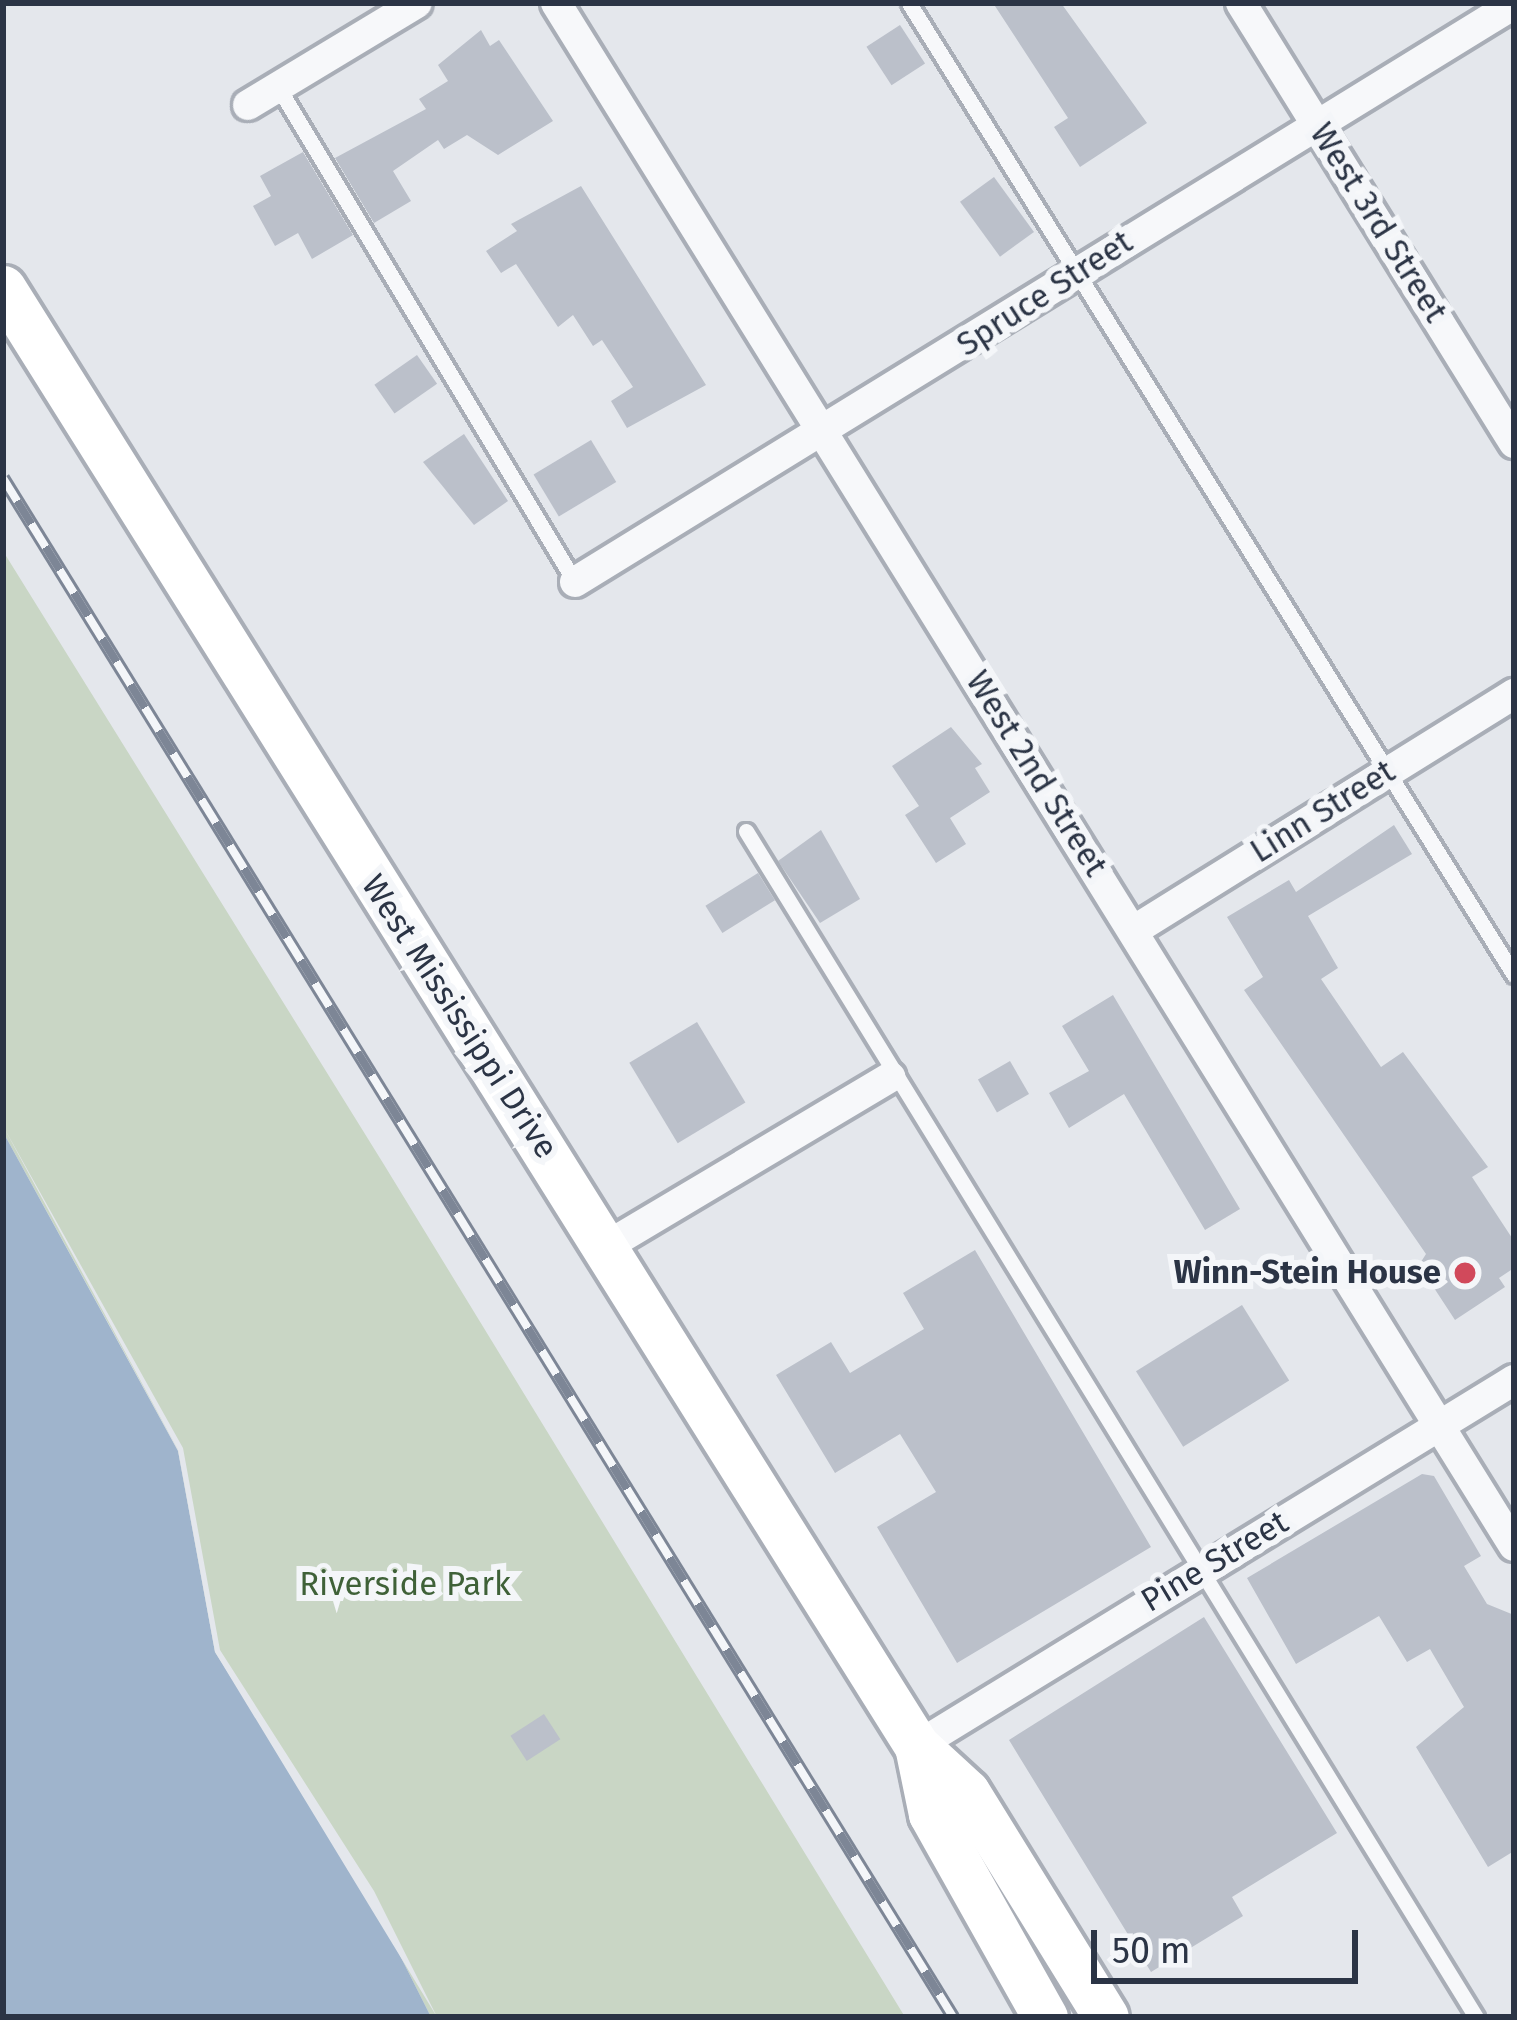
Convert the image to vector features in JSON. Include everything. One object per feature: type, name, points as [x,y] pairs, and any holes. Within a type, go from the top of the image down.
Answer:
[{"type":"main road","name":"West Mississippi Drive","points":[[3,288],[917,1746]]},
{"type":"main road","points":[[917,1746],[932,1814],[1045,2017]]},
{"type":"main road","points":[[917,1746],[967,1792],[1106,2017]]},
{"type":"street","points":[[248,105],[417,3]]},
{"type":"street","name":"West 2nd Street","points":[[556,3],[1514,1546]]},
{"type":"street","name":"West 3rd Street","points":[[1241,3],[1514,443]]},
{"type":"street","name":"Spruce Street","points":[[574,582],[822,434],[1514,4]]},
{"type":"street","name":"Linn Street","points":[[1133,931],[1514,694]]},
{"type":"street","points":[[607,1246],[891,1077]]},
{"type":"street","name":"Pine Street","points":[[917,1746],[1514,1380]]},
{"type":"lane","points":[[909,3],[1514,976]]},
{"type":"lane","points":[[278,87],[574,582]]},
{"type":"lane","points":[[746,831],[1196,1574],[1476,2017]]},
{"type":"green space","name":"Riverside Park","points":[[3,551],[905,2017],[431,2017],[369,1894],[215,1652],[178,1450],[3,1132]]},
{"type":"water","points":[[3,1132],[178,1451],[215,1652],[369,1894],[431,2017],[3,2017]]},
{"type":"pier","points":[[3,1126],[183,1448],[220,1650],[374,1891],[437,2017],[215,1652],[178,1450]]},
{"type":"building","points":[[993,3],[1061,3],[1147,123],[1080,167],[1054,127],[1068,118]]},
{"type":"building","points":[[900,25],[925,64],[892,85],[866,47]]},
{"type":"building","points":[[481,30],[490,46],[499,40],[553,121],[498,155],[467,135],[444,149],[438,140],[393,171],[411,201],[374,223],[335,158],[426,109],[419,99],[448,81],[438,65]]},
{"type":"building","points":[[303,152],[353,235],[312,259],[298,233],[275,246],[253,206],[271,196],[260,176]]},
{"type":"building","points":[[994,177],[1034,232],[1000,257],[960,202]]},
{"type":"building","points":[[581,186],[706,385],[627,428],[611,401],[633,387],[602,340],[593,346],[573,315],[558,327],[516,264],[501,273],[486,251],[517,231],[511,224]]},
{"type":"building","points":[[417,355],[437,384],[394,413],[374,385]]},
{"type":"building","points":[[464,434],[508,501],[474,525],[423,462]]},
{"type":"building","points":[[591,440],[616,482],[559,517],[534,475]]},
{"type":"building","points":[[951,727],[982,764],[975,768],[990,792],[950,818],[966,844],[936,863],[905,815],[919,806],[892,766]]},
{"type":"building","points":[[1394,825],[1412,854],[1308,916],[1338,968],[1321,979],[1381,1067],[1403,1052],[1488,1167],[1472,1177],[1514,1241],[1514,1268],[1499,1278],[1505,1287],[1455,1320],[1419,1265],[1426,1254],[1244,990],[1263,977],[1227,917],[1289,880],[1296,892]]},
{"type":"building","points":[[821,830],[860,899],[820,923],[778,861]]},
{"type":"building","points":[[758,873],[775,900],[722,933],[705,906]]},
{"type":"building","points":[[1113,995],[1240,1209],[1205,1230],[1124,1094],[1069,1128],[1049,1093],[1089,1071],[1062,1026]]},
{"type":"building","points":[[697,1022],[745,1103],[678,1143],[629,1063]]},
{"type":"building","points":[[1010,1061],[1029,1094],[997,1112],[978,1080]]},
{"type":"building","points":[[975,1250],[1151,1547],[957,1663],[877,1527],[936,1492],[900,1434],[835,1473],[776,1375],[831,1342],[850,1373],[924,1329],[903,1293]]},
{"type":"building","points":[[1242,1305],[1289,1380],[1183,1447],[1136,1371]]},
{"type":"building","points":[[1422,1474],[1434,1476],[1481,1556],[1464,1566],[1487,1604],[1514,1615],[1514,1851],[1488,1867],[1416,1747],[1464,1707],[1430,1649],[1407,1662],[1379,1616],[1296,1664],[1247,1578]]},
{"type":"building","points":[[1204,1617],[1337,1833],[1232,1897],[1243,1916],[1151,1972],[1009,1740]]},
{"type":"building","points":[[544,1714],[560,1739],[527,1761],[510,1736]]},
{"type":"railway","points":[[3,478],[953,2017]]},
{"type":"place","name":"Winn-Stein House","points":[[1465,1273]]}]
